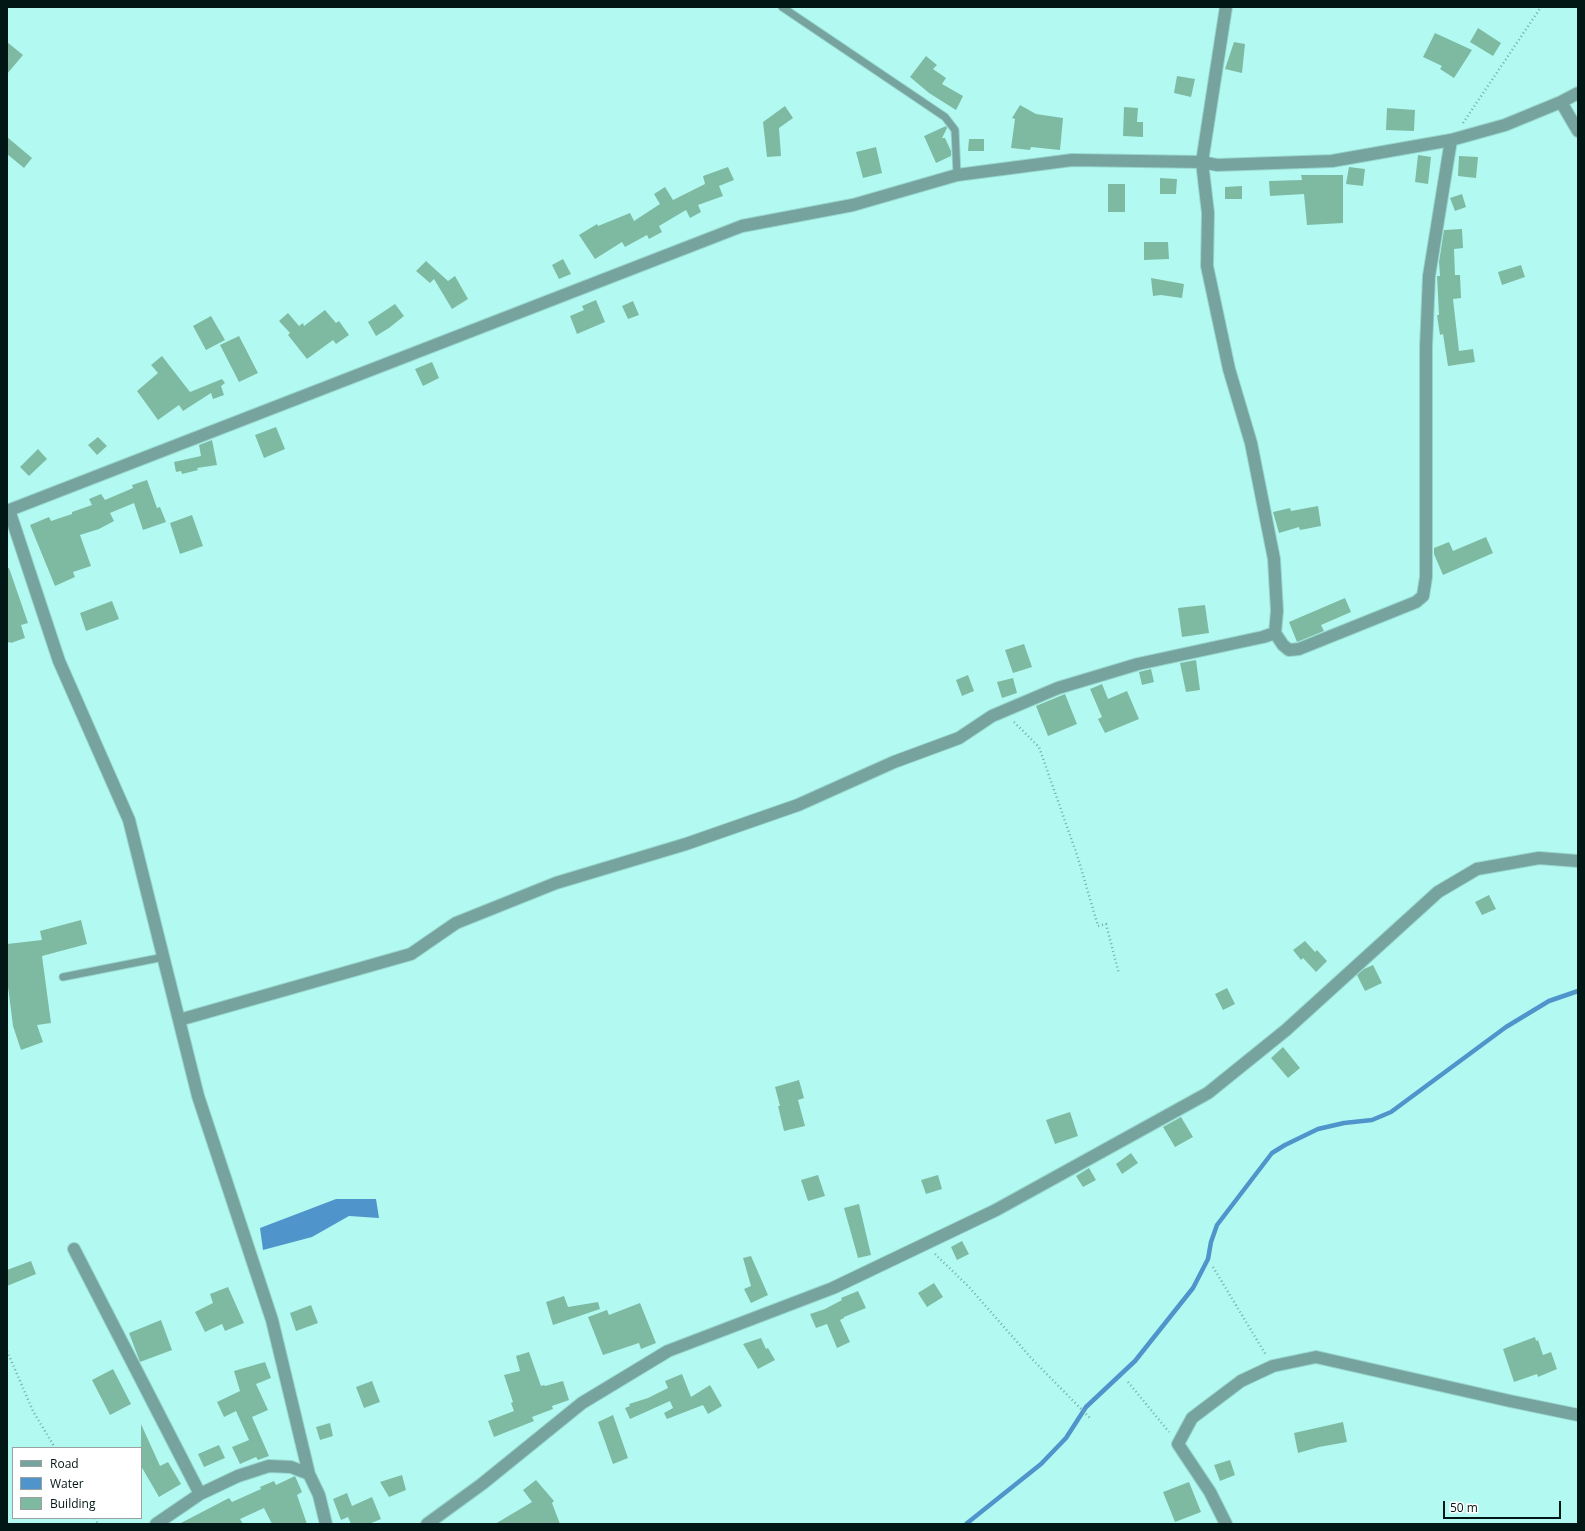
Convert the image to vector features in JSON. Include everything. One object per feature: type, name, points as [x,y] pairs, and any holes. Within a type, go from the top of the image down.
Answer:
[{"type":"street","points":[[1226,7],[1202,162],[1208,213],[1207,266],[1229,369],[1251,443],[1274,559],[1277,610],[1275,633],[1283,645],[1289,650],[1299,648],[1416,602],[1423,596],[1426,577],[1426,347],[1429,276],[1451,140]]},
{"type":"street","points":[[326,1524],[319,1495],[309,1474],[272,1320],[198,1096],[129,820],[59,662],[8,511],[742,226],[853,205],[957,175],[1072,160],[1202,162],[1217,165],[1332,162],[1451,140],[1505,125],[1561,102],[1578,93]]},
{"type":"street","points":[[1561,102],[1578,131]]},
{"type":"street","points":[[179,1020],[411,954],[456,923],[556,883],[686,844],[798,805],[894,762],[959,738],[992,716],[1058,688],[1138,664],[1263,638],[1275,633]]},
{"type":"street","points":[[427,1524],[482,1484],[582,1403],[668,1351],[833,1288],[996,1210],[1208,1093],[1286,1030],[1438,892],[1477,869],[1539,858],[1578,861]]},
{"type":"street","points":[[74,1249],[200,1494]]},
{"type":"street","points":[[1226,1524],[1210,1492],[1178,1444],[1192,1418],[1241,1381],[1273,1366],[1316,1357],[1510,1402],[1578,1415]]},
{"type":"street","points":[[156,1524],[200,1494],[238,1476],[269,1466],[291,1467],[309,1474]]},
{"type":"lane","points":[[782,7],[945,117],[955,130],[957,175]]},
{"type":"lane","points":[[63,977],[164,957]]},
{"type":"path","points":[[1451,140],[1541,7]]},
{"type":"path","points":[[992,716],[1014,722],[1039,747],[1078,858],[1098,926],[1106,924],[1119,974]]},
{"type":"path","points":[[925,1244],[969,1287],[1032,1359],[1090,1418]]},
{"type":"path","points":[[1213,1267],[1273,1366]]},
{"type":"path","points":[[7,1351],[33,1411],[54,1447]]},
{"type":"path","points":[[1128,1382],[1178,1444]]},
{"type":"water","points":[[336,1199],[376,1199],[379,1218],[349,1216],[312,1237],[263,1250],[260,1228]]},
{"type":"building","points":[[1478,28],[1501,43],[1493,56],[1470,42]]},
{"type":"building","points":[[1435,33],[1472,50],[1454,78],[1440,69],[1442,66],[1423,57]]},
{"type":"building","points":[[7,42],[23,55],[7,74]]},
{"type":"building","points":[[1234,42],[1245,44],[1242,73],[1225,69]]},
{"type":"building","points":[[926,56],[937,65],[933,69],[946,78],[942,84],[963,96],[956,110],[929,93],[910,77]]},
{"type":"building","points":[[1177,76],[1195,79],[1191,97],[1174,93]]},
{"type":"building","points":[[1020,105],[1036,114],[1063,118],[1060,150],[1031,147],[1030,150],[1011,148],[1015,119],[1012,118]]},
{"type":"building","points":[[785,106],[793,118],[779,128],[781,156],[767,157],[763,122]]},
{"type":"building","points":[[1124,107],[1138,108],[1137,122],[1143,122],[1143,137],[1123,136]]},
{"type":"building","points":[[1387,108],[1415,110],[1414,131],[1386,130]]},
{"type":"building","points":[[946,126],[947,128],[942,138],[945,138],[951,151],[951,156],[936,163],[924,136]]},
{"type":"building","points":[[7,137],[32,158],[24,168],[7,154]]},
{"type":"building","points":[[969,139],[984,139],[984,151],[968,151]]},
{"type":"building","points":[[876,147],[882,173],[863,178],[856,152]]},
{"type":"building","points":[[1418,155],[1431,157],[1428,184],[1415,182]]},
{"type":"building","points":[[1459,156],[1478,157],[1476,178],[1458,176]]},
{"type":"building","points":[[728,167],[734,180],[719,186],[723,196],[698,205],[701,212],[690,218],[686,210],[659,226],[662,232],[649,239],[647,235],[625,247],[622,242],[595,259],[579,235],[597,224],[598,226],[630,213],[634,221],[660,204],[654,194],[665,187],[673,200],[705,184],[703,176]]},
{"type":"building","points":[[1349,167],[1365,169],[1363,186],[1346,184]]},
{"type":"building","points":[[1301,175],[1343,175],[1343,223],[1307,225],[1304,194],[1270,196],[1269,181],[1302,180]]},
{"type":"building","points":[[1160,178],[1177,179],[1176,194],[1160,194]]},
{"type":"building","points":[[1108,184],[1125,184],[1125,212],[1108,212]]},
{"type":"building","points":[[1242,186],[1242,199],[1225,199],[1225,187]]},
{"type":"building","points":[[1462,194],[1466,207],[1455,211],[1450,198]]},
{"type":"building","points":[[1462,229],[1463,248],[1454,249],[1455,275],[1460,275],[1461,298],[1453,299],[1459,351],[1473,349],[1475,362],[1448,366],[1443,334],[1440,335],[1437,315],[1439,315],[1437,276],[1440,276],[1439,262],[1444,230]]},
{"type":"building","points":[[1144,242],[1168,242],[1169,259],[1144,260]]},
{"type":"building","points":[[563,259],[571,274],[559,279],[552,265]]},
{"type":"building","points":[[426,261],[448,281],[455,276],[468,299],[452,309],[434,279],[430,283],[416,271]]},
{"type":"building","points":[[1521,265],[1525,277],[1502,285],[1498,272]]},
{"type":"building","points":[[1151,278],[1184,284],[1182,298],[1161,295],[1153,296]]},
{"type":"building","points":[[596,300],[605,322],[577,334],[570,316],[584,310],[582,306]]},
{"type":"building","points":[[633,301],[639,315],[628,319],[622,306]]},
{"type":"building","points":[[395,304],[404,316],[376,336],[368,322]]},
{"type":"building","points":[[325,310],[336,323],[339,321],[349,335],[336,344],[333,340],[307,359],[288,335],[290,333],[279,321],[288,313],[299,326],[303,323],[304,326]]},
{"type":"building","points":[[211,316],[225,340],[206,350],[193,326]]},
{"type":"building","points":[[239,336],[258,373],[239,382],[220,345]]},
{"type":"building","points":[[162,356],[190,392],[222,379],[225,383],[221,386],[224,395],[213,399],[211,393],[183,411],[179,405],[158,420],[137,391],[158,373],[151,365]]},
{"type":"building","points":[[432,362],[439,378],[423,386],[415,369]]},
{"type":"building","points":[[276,427],[285,449],[264,458],[255,435]]},
{"type":"building","points":[[98,437],[107,446],[97,455],[88,445]]},
{"type":"building","points":[[212,440],[217,465],[197,468],[198,470],[182,474],[181,471],[176,472],[174,462],[201,456],[199,445]]},
{"type":"building","points":[[38,449],[47,459],[29,476],[20,467]]},
{"type":"building","points":[[147,480],[157,508],[160,507],[166,522],[143,530],[134,503],[110,513],[114,521],[99,529],[80,535],[91,566],[73,572],[75,577],[55,586],[30,525],[49,517],[51,521],[72,514],[72,512],[92,505],[89,499],[101,494],[105,500],[133,488],[132,485]]},
{"type":"building","points":[[1318,506],[1321,526],[1300,530],[1299,527],[1279,533],[1273,512],[1290,508],[1291,511]]},
{"type":"building","points":[[192,515],[203,546],[180,554],[170,523]]},
{"type":"building","points":[[1486,537],[1493,553],[1443,575],[1434,554],[1434,548],[1449,542],[1453,551]]},
{"type":"building","points":[[7,568],[9,568],[28,623],[21,625],[25,638],[11,643],[7,643]]},
{"type":"building","points":[[1345,598],[1351,612],[1321,625],[1324,631],[1297,642],[1289,622]]},
{"type":"building","points":[[112,601],[119,619],[86,631],[80,613]]},
{"type":"building","points":[[1205,605],[1209,633],[1182,637],[1178,608]]},
{"type":"building","points":[[1024,644],[1032,667],[1013,673],[1005,650]]},
{"type":"building","points":[[1196,660],[1200,690],[1186,692],[1180,663]]},
{"type":"building","points":[[1151,669],[1154,682],[1142,685],[1139,672]]},
{"type":"building","points":[[968,675],[974,691],[962,696],[956,680]]},
{"type":"building","points":[[1013,678],[1017,693],[1002,698],[997,682]]},
{"type":"building","points":[[1102,684],[1108,699],[1127,691],[1139,719],[1105,733],[1098,719],[1102,717],[1090,689]]},
{"type":"building","points":[[1065,694],[1077,724],[1048,736],[1036,706]]},
{"type":"building","points":[[1489,895],[1496,909],[1482,915],[1475,902]]},
{"type":"building","points":[[81,920],[87,944],[42,956],[51,1023],[37,1025],[43,1042],[21,1050],[13,1026],[7,979],[7,944],[42,940],[40,931]]},
{"type":"building","points":[[1305,941],[1315,952],[1317,950],[1327,961],[1316,972],[1303,958],[1301,960],[1293,950]]},
{"type":"building","points":[[1373,965],[1382,983],[1365,991],[1357,975],[1364,969]]},
{"type":"building","points":[[1227,988],[1235,1004],[1223,1010],[1215,994]]},
{"type":"building","points":[[1283,1047],[1300,1068],[1288,1078],[1271,1058]]},
{"type":"building","points":[[799,1080],[804,1098],[798,1100],[805,1126],[784,1131],[775,1087]]},
{"type":"building","points":[[1070,1112],[1078,1136],[1055,1144],[1046,1120]]},
{"type":"building","points":[[1181,1117],[1193,1137],[1175,1147],[1163,1127]]},
{"type":"building","points":[[1131,1153],[1138,1163],[1122,1174],[1116,1164]]},
{"type":"building","points":[[1089,1168],[1096,1180],[1083,1187],[1076,1176]]},
{"type":"building","points":[[818,1175],[825,1196],[808,1201],[801,1180]]},
{"type":"building","points":[[938,1175],[942,1189],[926,1194],[921,1180]]},
{"type":"building","points":[[859,1204],[871,1255],[858,1258],[844,1208]]},
{"type":"building","points":[[962,1241],[969,1254],[957,1260],[951,1247]]},
{"type":"building","points":[[751,1256],[768,1295],[751,1303],[744,1289],[751,1286],[743,1258]]},
{"type":"building","points":[[31,1261],[36,1274],[7,1286],[7,1270]]},
{"type":"building","points":[[934,1283],[943,1297],[927,1307],[918,1293]]},
{"type":"building","points":[[228,1287],[244,1323],[225,1331],[222,1324],[205,1332],[195,1312],[213,1303],[210,1294]]},
{"type":"building","points":[[858,1291],[866,1308],[840,1320],[850,1342],[837,1348],[827,1324],[816,1328],[810,1314],[825,1309],[842,1300],[841,1298]]},
{"type":"building","points":[[564,1296],[568,1307],[598,1302],[600,1309],[553,1325],[546,1302]]},
{"type":"building","points":[[640,1303],[656,1343],[641,1349],[639,1343],[603,1355],[588,1317],[607,1310],[609,1315]]},
{"type":"building","points":[[311,1305],[318,1323],[296,1331],[290,1313]]},
{"type":"building","points":[[161,1320],[172,1350],[140,1362],[129,1333]]},
{"type":"building","points":[[1535,1337],[1536,1341],[1538,1340],[1543,1355],[1551,1352],[1557,1369],[1538,1377],[1537,1374],[1514,1382],[1503,1349]]},
{"type":"building","points":[[761,1338],[766,1349],[768,1348],[775,1360],[758,1369],[743,1344]]},
{"type":"building","points":[[529,1352],[541,1386],[563,1381],[569,1400],[552,1406],[553,1409],[532,1417],[534,1421],[494,1437],[488,1421],[514,1411],[511,1403],[513,1402],[504,1375],[520,1371],[516,1356]]},
{"type":"building","points":[[265,1362],[271,1378],[256,1384],[268,1410],[252,1417],[269,1456],[258,1460],[256,1457],[240,1464],[232,1447],[249,1440],[236,1411],[224,1417],[217,1402],[240,1391],[234,1371]]},
{"type":"building","points":[[113,1369],[131,1404],[110,1415],[92,1380]]},
{"type":"building","points":[[682,1374],[691,1397],[710,1385],[722,1406],[708,1414],[703,1405],[667,1419],[664,1413],[673,1408],[670,1401],[630,1419],[625,1408],[630,1406],[629,1404],[648,1398],[668,1388],[665,1381]]},
{"type":"building","points":[[372,1381],[380,1402],[364,1408],[356,1387]]},
{"type":"building","points":[[613,1415],[628,1458],[613,1464],[598,1422]]},
{"type":"building","points":[[1343,1422],[1347,1442],[1319,1447],[1298,1453],[1294,1433]]},
{"type":"building","points":[[330,1423],[333,1436],[320,1440],[316,1427]]},
{"type":"building","points":[[141,1424],[160,1466],[168,1462],[181,1484],[159,1497],[142,1468]]},
{"type":"building","points":[[219,1445],[225,1458],[204,1467],[198,1454]]},
{"type":"building","points":[[1230,1460],[1235,1475],[1220,1481],[1214,1465]]},
{"type":"building","points":[[402,1475],[406,1490],[389,1497],[380,1482]]},
{"type":"building","points":[[295,1476],[302,1492],[297,1495],[307,1524],[272,1524],[264,1508],[240,1519],[243,1524],[179,1524],[229,1498],[232,1502],[261,1489],[260,1487],[274,1481],[276,1485]]},
{"type":"building","points":[[536,1480],[554,1501],[552,1503],[560,1524],[495,1524],[532,1502],[523,1490]]},
{"type":"building","points":[[1189,1482],[1201,1512],[1175,1522],[1163,1492]]},
{"type":"building","points":[[347,1493],[352,1506],[372,1497],[381,1519],[369,1524],[351,1524],[348,1517],[341,1520],[333,1499]]},
{"type":"waterway","points":[[966,1524],[1041,1464],[1066,1438],[1086,1407],[1135,1361],[1193,1288],[1208,1259],[1211,1242],[1217,1225],[1272,1153],[1318,1129],[1344,1123],[1372,1120],[1391,1112],[1506,1027],[1549,1001],[1578,991]]}]
